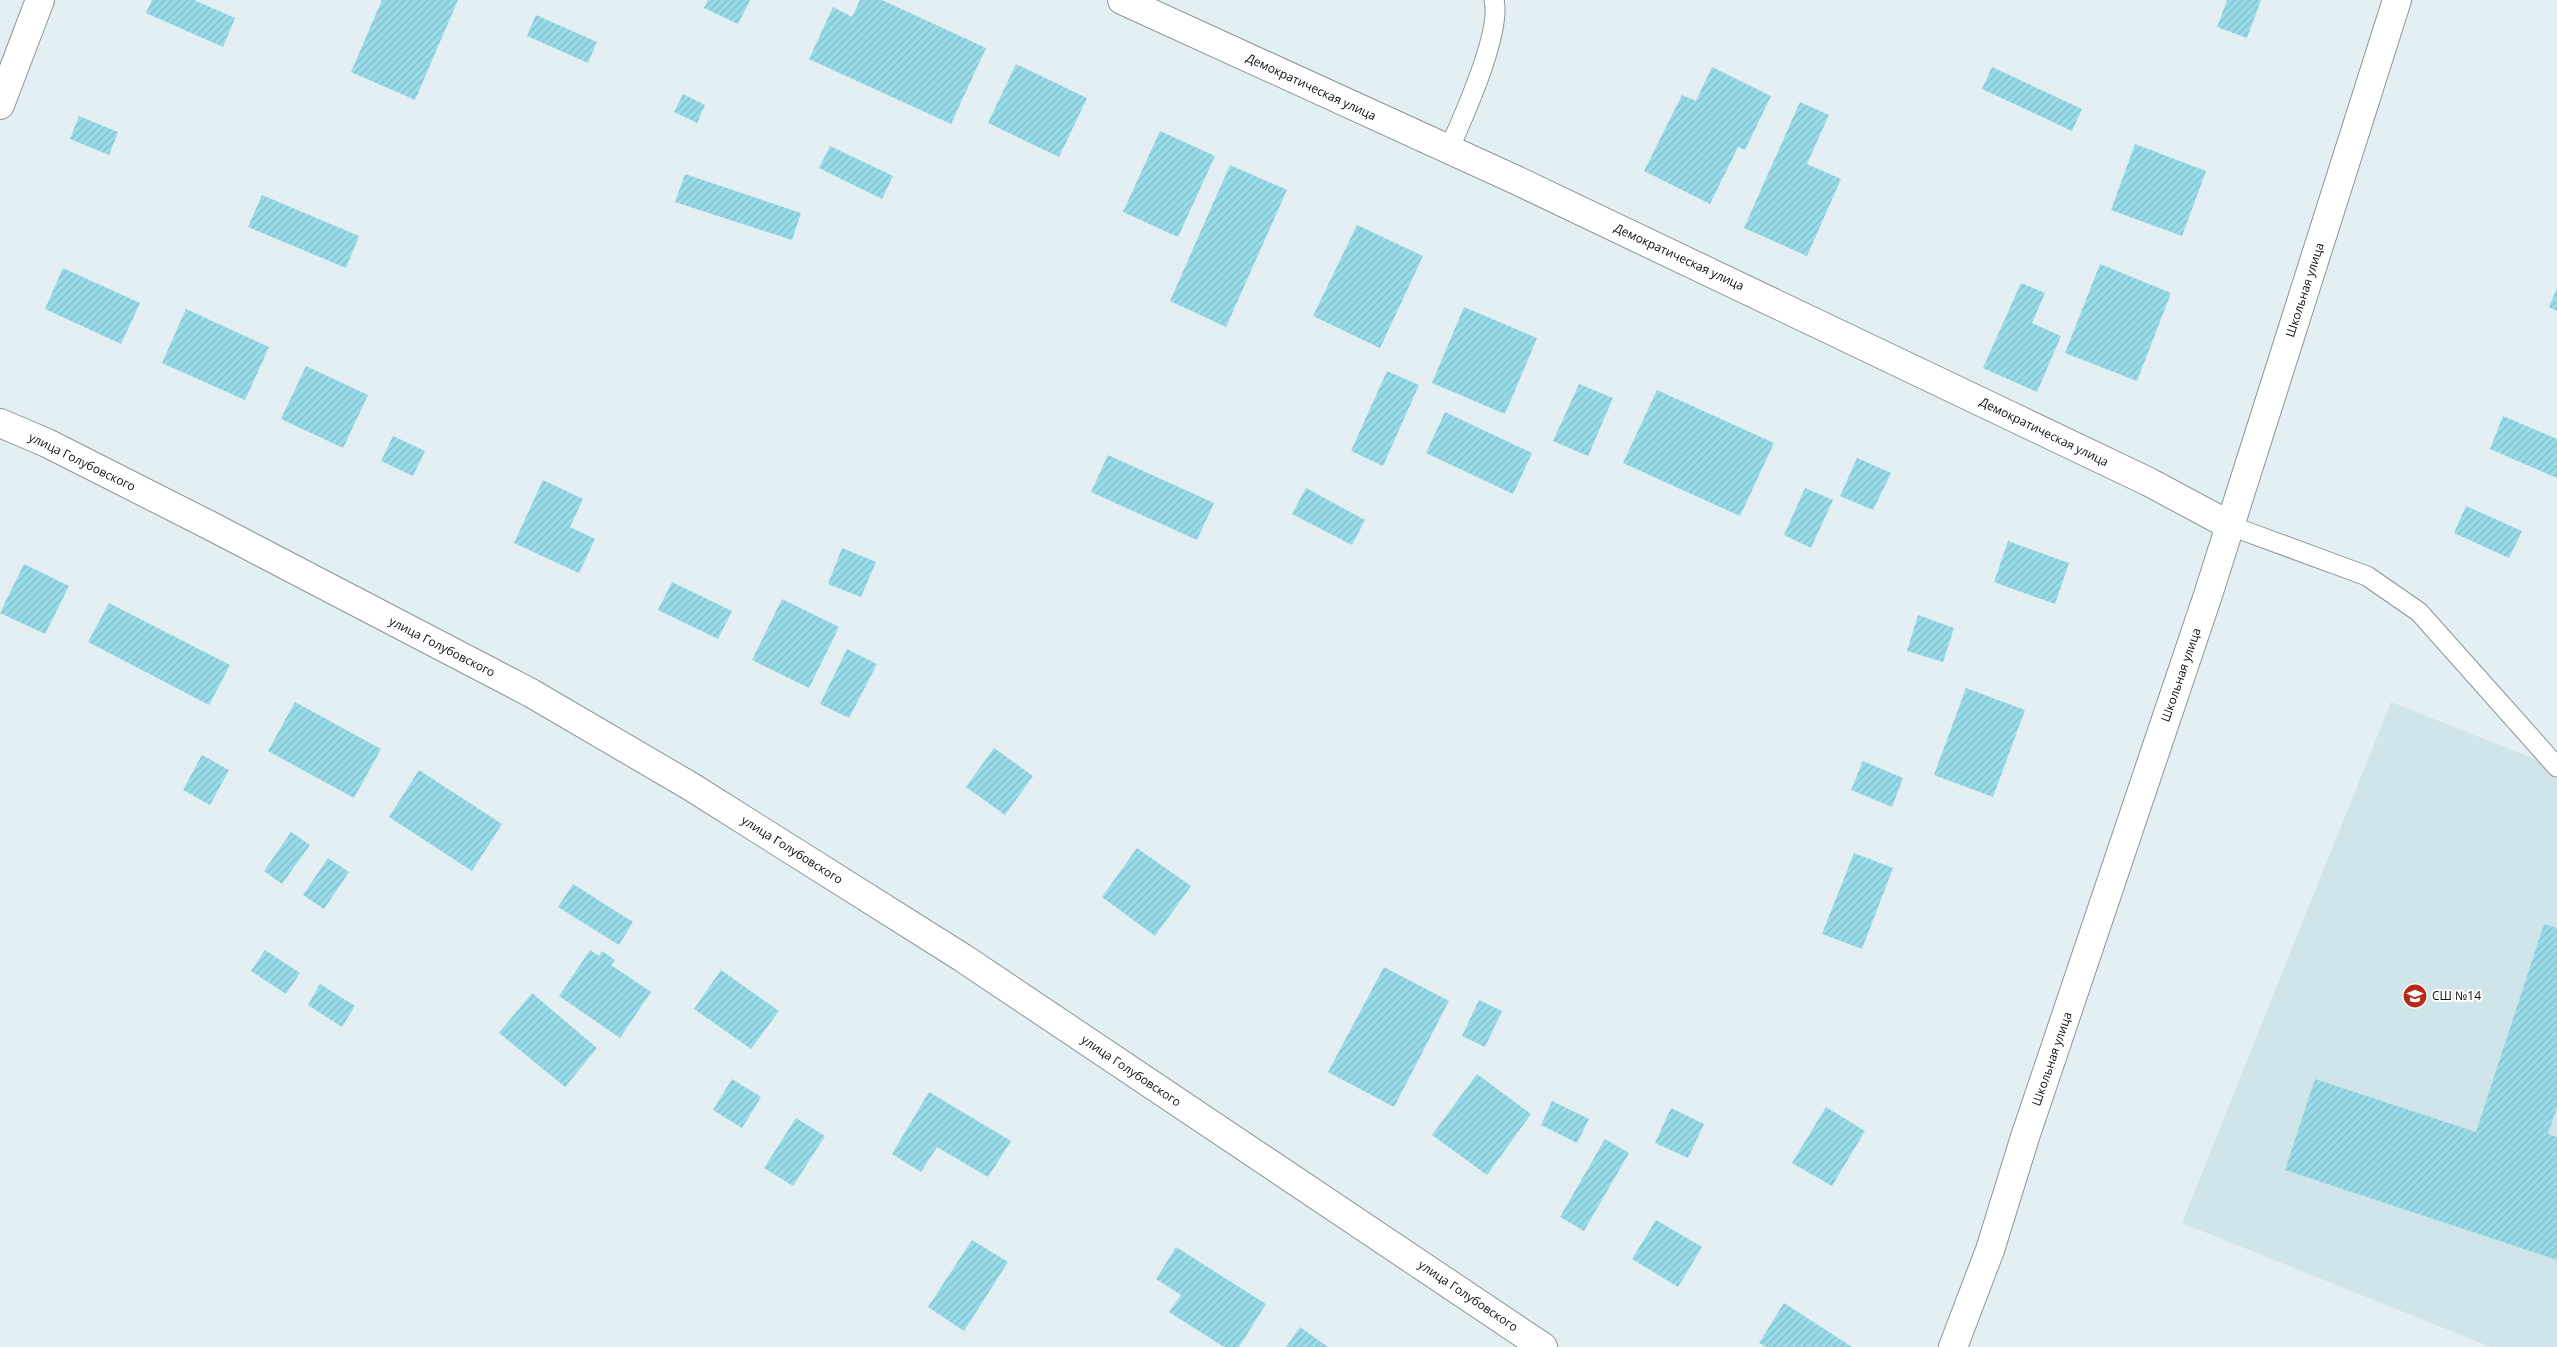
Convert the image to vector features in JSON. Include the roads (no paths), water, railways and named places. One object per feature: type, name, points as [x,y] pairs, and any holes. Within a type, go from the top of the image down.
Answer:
[{"type":"street","points":[[0,105],[40,0]]},
{"type":"street","name":"Демократическая улица","points":[[1122,0],[1449,149],[2149,482],[2230,526]]},
{"type":"street","name":"Школьная улица","points":[[1953,1347],[1990,1250],[2230,526],[2397,0]]},
{"type":"street","name":"улица Голубовского","points":[[0,422],[201,521],[531,693],[690,786],[962,958],[1544,1347]]},
{"type":"lane","points":[[1449,149],[1470,103],[1493,27],[1496,9],[1494,0]]},
{"type":"lane","points":[[2230,526],[2367,576],[2419,612],[2557,767]]},
{"type":"place","name":"СШ №14","points":[[2415,996]]}]
